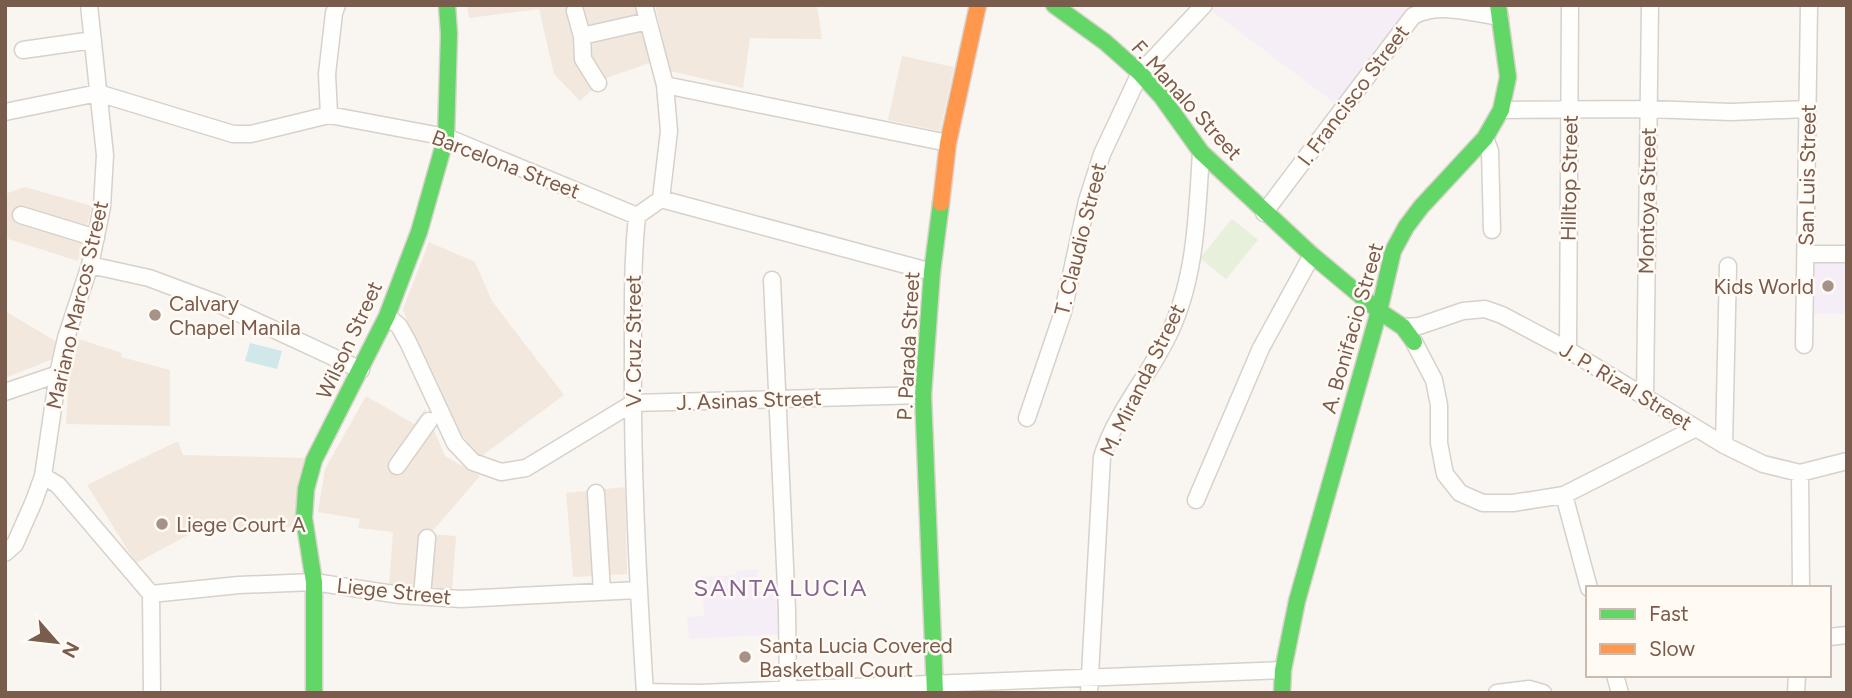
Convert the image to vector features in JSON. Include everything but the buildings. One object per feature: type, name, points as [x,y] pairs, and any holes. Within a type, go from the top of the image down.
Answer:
[{"type":"street","name":"Mariano Marcos Street","points":[[5,553],[15,544],[43,476],[58,374],[66,338],[90,265],[102,207],[105,155],[89,5]]},
{"type":"street","points":[[329,115],[327,74],[337,5]]},
{"type":"street","name":"Wilson Street","points":[[314,693],[314,582],[304,518],[306,489],[314,460],[387,316],[419,232],[446,136],[449,34],[447,5]]},
{"type":"street","name":"P. Parada Street","points":[[935,688],[923,395],[932,272],[948,143],[978,5]]},
{"type":"street","name":"F. Manalo Street","points":[[1054,5],[1140,73],[1161,96],[1201,152],[1264,213],[1379,311],[1403,327]]},
{"type":"street","name":"T. Claudio Street","points":[[1027,418],[1063,313],[1087,201],[1102,154],[1140,73],[1204,5]]},
{"type":"street","name":"Hilltop Street","points":[[1568,350],[1570,5]]},
{"type":"street","name":"Montoya Street","points":[[1645,397],[1650,5]]},
{"type":"street","name":"San Luis Street","points":[[1804,345],[1809,5]]},
{"type":"street","name":"I. Francisco Street","points":[[1264,213],[1413,16],[1424,10],[1437,8],[1499,11]]},
{"type":"street","points":[[575,11],[582,36],[583,60],[598,83]]},
{"type":"street","name":"A. Bonifacio Street","points":[[1282,693],[1283,670],[1313,539],[1379,311],[1393,251],[1406,227],[1485,138],[1501,110],[1508,77],[1499,11]]},
{"type":"street","points":[[582,36],[646,13],[665,85],[669,131],[661,199],[637,216]]},
{"type":"street","points":[[23,50],[93,40]]},
{"type":"street","points":[[665,85],[948,143]]},
{"type":"street","name":"Barcelona Street","points":[[5,112],[98,93],[233,134],[251,134],[329,115],[446,136],[637,216]]},
{"type":"street","points":[[1501,110],[1648,109],[1731,112],[1808,109]]},
{"type":"street","points":[[1485,138],[1490,151],[1492,230]]},
{"type":"street","name":"M. Miranda Street","points":[[1089,686],[1102,457],[1112,432],[1166,340],[1182,304],[1190,266],[1201,152]]},
{"type":"street","points":[[661,199],[932,272]]},
{"type":"street","points":[[21,215],[96,238]]},
{"type":"street","name":"V. Cruz Street","points":[[637,216],[633,403],[638,590],[644,692]]},
{"type":"street","points":[[1806,254],[1847,254]]},
{"type":"street","points":[[1196,500],[1261,348],[1312,255]]},
{"type":"street","points":[[90,265],[149,278],[219,304],[361,370]]},
{"type":"street","points":[[1724,446],[1728,266]]},
{"type":"street","points":[[772,280],[788,688]]},
{"type":"street","name":"J. P. Rizal Street","points":[[1403,327],[1419,326],[1464,311],[1485,309],[1502,315],[1568,350],[1724,446],[1763,464],[1800,473],[1847,461]]},
{"type":"street","points":[[387,316],[399,326],[455,443],[472,462],[502,472],[526,468],[565,447],[633,403]]},
{"type":"street","points":[[1403,327],[1434,380],[1439,405],[1439,443],[1444,474],[1460,493],[1483,503],[1513,503],[1564,495],[1696,428]]},
{"type":"street","points":[[5,392],[58,374]]},
{"type":"street","name":"J. Asinas Street","points":[[633,403],[923,395]]},
{"type":"street","points":[[397,466],[429,421]]},
{"type":"street","points":[[1800,473],[1801,586]]},
{"type":"street","points":[[43,476],[58,485],[151,594],[152,693]]},
{"type":"street","points":[[596,493],[602,592]]},
{"type":"street","points":[[1564,495],[1588,586]]},
{"type":"street","points":[[422,596],[427,538]]},
{"type":"street","name":"Liege Street","points":[[151,594],[239,585],[314,582],[461,599],[638,590]]},
{"type":"street","points":[[644,692],[1089,686],[1283,670]]},
{"type":"street","points":[[1497,693],[1529,690],[1543,693]]},
{"type":"shaded area","points":[[467,5],[639,5],[652,62],[604,79],[580,101],[554,74],[539,9],[469,18]]},
{"type":"shaded area","points":[[655,5],[817,5],[822,39],[750,38],[743,88],[670,71]]},
{"type":"shaded area","points":[[1431,5],[1410,12],[1391,30],[1336,104],[1205,6]]},
{"type":"shaded area","points":[[902,56],[954,67],[940,131],[888,120]]},
{"type":"shaded area","points":[[25,187],[92,206],[78,261],[5,238],[5,194]]},
{"type":"shaded area","points":[[429,242],[475,262],[492,301],[564,395],[479,458],[449,418],[422,360],[403,309]]},
{"type":"shaded area","name":"Kids World","points":[[1810,259],[1847,259],[1847,314],[1809,314]]},
{"type":"shaded area","points":[[5,311],[57,342],[53,359],[5,378]]},
{"type":"shaded area","points":[[79,339],[122,353],[121,357],[170,370],[170,426],[66,424],[69,378]]},
{"type":"shaded area","points":[[366,396],[414,424],[425,409],[445,456],[480,476],[430,534],[456,536],[452,591],[389,586],[393,532],[358,528],[360,519],[318,512],[325,469]]},
{"type":"shaded area","points":[[178,441],[183,455],[306,458],[296,527],[209,530],[207,525],[136,563],[87,485]]},
{"type":"shaded area","points":[[625,487],[627,574],[573,577],[566,493]]},
{"type":"shaded area","points":[[757,569],[759,592],[780,591],[782,634],[689,639],[687,617],[704,616],[702,577],[735,575],[736,571]]},
{"type":"green space","points":[[1232,219],[1258,240],[1226,279],[1200,258]]},
{"type":"water","points":[[250,343],[282,351],[277,369],[245,361]]},
{"type":"traffic: fast","points":[[314,693],[314,582],[304,518],[306,489],[314,460],[387,316],[419,232],[446,137],[449,34],[447,5]]},
{"type":"traffic: fast","points":[[1054,5],[1105,42],[1140,73],[1161,96],[1201,152],[1312,255],[1379,311],[1403,327],[1414,342]]},
{"type":"traffic: fast","points":[[1282,693],[1283,670],[1297,601],[1379,311],[1393,251],[1421,207],[1485,138],[1501,110],[1508,77],[1498,5]]},
{"type":"traffic: fast","points":[[935,693],[923,395],[932,272],[941,203]]},
{"type":"traffic: slow","points":[[941,203],[948,143],[978,5]]},
{"type":"place","name":"Kids World","points":[[1828,286]]},
{"type":"place","name":"Calvary Chapel Manila","points":[[155,315]]},
{"type":"place","name":"Liege Court A","points":[[162,524]]},
{"type":"place","name":"Santa Lucia Covered Basketball Court","points":[[745,657]]},
{"type":"district","name":"SANTA LUCIA","points":[[781,587]]}]
